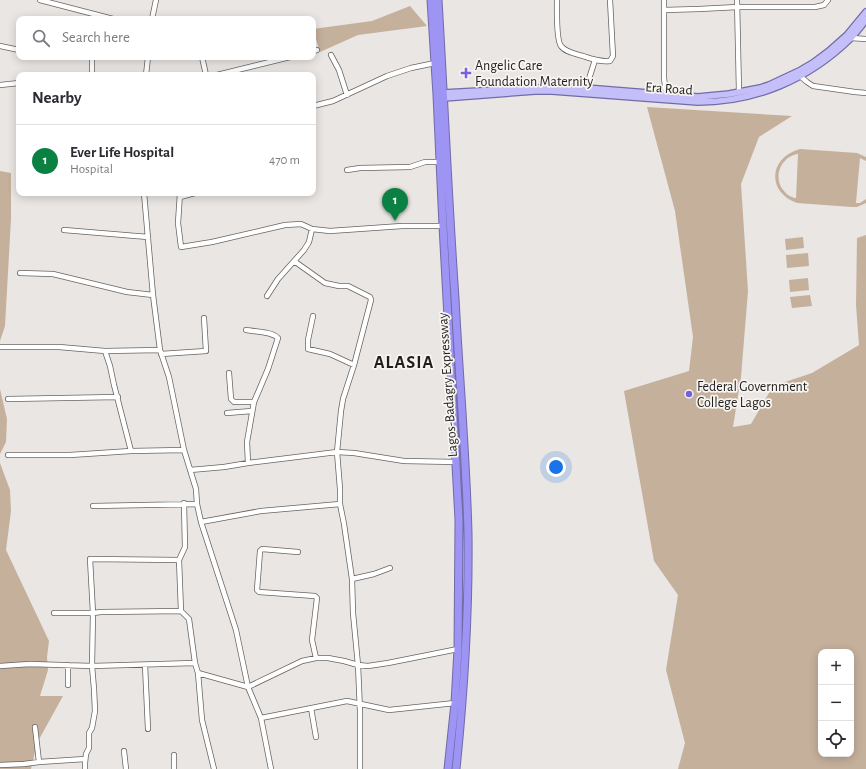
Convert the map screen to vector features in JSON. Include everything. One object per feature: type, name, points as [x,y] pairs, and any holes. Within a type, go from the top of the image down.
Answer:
[{"type":"highway","name":"Lagos-Badagry Expressway","points":[[431,0],[459,520],[458,649],[455,703],[448,769]]},
{"type":"highway","name":"Lagos-Badagry Expressway","points":[[438,0],[468,534],[467,624],[456,769]]},
{"type":"main road","points":[[444,95],[536,87],[586,88],[698,97],[718,96],[769,87],[801,70],[829,51],[846,35],[866,12]]},
{"type":"main road","name":"Era Road","points":[[444,95],[552,91],[698,102],[742,97],[769,87],[780,86],[818,65],[834,54],[851,38],[866,20]]},
{"type":"street","points":[[40,0],[92,16]]},
{"type":"street","points":[[153,16],[156,0]]},
{"type":"street","points":[[557,0],[558,40],[561,47],[568,51],[604,62],[610,61],[613,56],[610,0]]},
{"type":"street","points":[[664,0],[664,78],[666,94]]},
{"type":"street","points":[[737,0],[739,92]]},
{"type":"street","points":[[788,0],[788,7]]},
{"type":"street","points":[[664,10],[815,6],[824,4],[828,0]]},
{"type":"street","points":[[851,38],[866,39]]},
{"type":"street","points":[[0,46],[16,49]]},
{"type":"street","points":[[331,55],[339,70],[347,95]]},
{"type":"street","points":[[92,60],[92,72]]},
{"type":"street","points":[[146,72],[148,60]]},
{"type":"street","points":[[203,60],[205,72]]},
{"type":"street","points":[[228,72],[277,60]]},
{"type":"street","points":[[586,88],[595,60]]},
{"type":"street","points":[[316,105],[333,101],[387,76],[411,68],[435,63]]},
{"type":"street","points":[[800,76],[813,86],[866,93]]},
{"type":"street","points":[[0,85],[16,83]]},
{"type":"street","points":[[347,170],[360,168],[410,167],[425,162],[440,162]]},
{"type":"street","points":[[144,196],[153,295],[161,352],[169,377],[184,450],[196,489],[197,504],[201,522],[236,630],[248,687],[261,718],[271,769]]},
{"type":"street","points":[[180,196],[178,223],[181,247],[212,242],[284,225],[301,224],[312,229],[330,231],[402,226],[443,226]]},
{"type":"street","points":[[267,296],[278,279],[304,250],[309,242],[312,229]]},
{"type":"street","points":[[64,230],[148,237]]},
{"type":"street","points":[[294,261],[325,282],[339,286],[348,286],[370,297],[371,300],[354,365],[343,399],[337,452],[340,504],[352,579],[360,711],[360,769]]},
{"type":"street","points":[[20,273],[53,274],[127,292],[153,295]]},
{"type":"street","points":[[313,316],[308,340],[308,349],[330,354],[354,365]]},
{"type":"street","points":[[0,347],[58,347],[105,351],[206,351],[204,318]]},
{"type":"street","points":[[246,330],[269,333],[278,338],[268,369],[254,402],[247,442],[248,463]]},
{"type":"street","points":[[105,351],[131,451]]},
{"type":"street","points":[[229,373],[232,401],[254,402]]},
{"type":"street","points":[[8,399],[118,397]]},
{"type":"street","points":[[227,413],[252,411]]},
{"type":"street","points":[[8,455],[70,455],[131,451],[184,450]]},
{"type":"street","points":[[190,470],[337,452],[354,453],[404,461],[457,462]]},
{"type":"street","points":[[184,504],[185,546],[179,560],[181,611],[189,619],[195,663],[198,673],[202,720],[214,769]]},
{"type":"street","points":[[93,506],[197,504]]},
{"type":"street","points":[[201,522],[261,511],[340,504]]},
{"type":"street","points":[[298,552],[262,549],[260,551],[257,590],[258,592],[315,596],[317,598],[312,640],[316,658]]},
{"type":"street","points":[[85,769],[86,754],[89,748],[89,733],[92,728],[95,711],[92,666],[93,613],[90,559],[179,560]]},
{"type":"street","points":[[352,579],[374,574],[390,568]]},
{"type":"street","points":[[54,613],[181,611]]},
{"type":"street","points":[[198,673],[248,687],[302,661],[316,658],[328,658],[368,666],[458,649]]},
{"type":"street","points":[[0,666],[30,664],[92,666],[195,663]]},
{"type":"street","points":[[68,665],[68,685]]},
{"type":"street","points":[[145,665],[148,729]]},
{"type":"street","points":[[261,718],[347,701],[389,710],[455,703]]},
{"type":"street","points":[[311,708],[316,737]]},
{"type":"street","points":[[35,727],[39,762]]},
{"type":"street","points":[[124,751],[126,769]]},
{"type":"street","points":[[174,755],[174,769]]},
{"type":"street","points":[[0,765],[86,759]]},
{"type":"shaded area","points":[[410,6],[427,26],[358,35],[320,52],[316,39],[316,29],[372,21]]},
{"type":"shaded area","points":[[647,107],[792,116],[759,137],[741,184],[748,291],[741,377],[733,427],[751,424],[773,386],[812,373],[859,345],[856,305],[857,238],[866,235],[866,769],[678,769],[685,743],[666,670],[678,595],[654,561],[624,391],[689,371],[693,337],[675,211]]},
{"type":"shaded area","points":[[800,149],[857,153],[866,157],[866,161],[860,158],[856,203],[860,203],[866,199],[866,203],[857,207],[852,207],[797,203],[787,198],[780,191],[776,183],[775,175],[777,167],[782,159],[790,153]],"holes":[[[798,154],[796,198],[786,194],[780,186],[779,174],[783,163],[787,159]]]},
{"type":"shaded area","points":[[0,171],[11,173],[11,219],[5,326],[0,341]]},
{"type":"shaded area","points":[[803,237],[804,248],[786,250],[785,239]]},
{"type":"shaded area","points":[[808,253],[809,266],[787,268],[786,255]]},
{"type":"shaded area","points":[[808,278],[809,290],[790,292],[789,280]]},
{"type":"shaded area","points":[[810,295],[812,306],[792,308],[790,297]]},
{"type":"shaded area","points":[[0,389],[7,419],[6,442],[0,454]]},
{"type":"shaded area","points":[[0,463],[10,490],[11,511],[6,550],[49,641],[47,657],[48,670],[40,696],[63,696],[37,743],[31,769],[0,769]]},
{"type":"place","name":"Angelic Care Foundation Maternity","points":[[466,73]]},
{"type":"place","name":"Ever Life Hospital","points":[[395,221]]},
{"type":"place","name":"Federal Government College Lagos","points":[[689,394]]},
{"type":"district","name":"ALASIA","points":[[404,362]]}]
